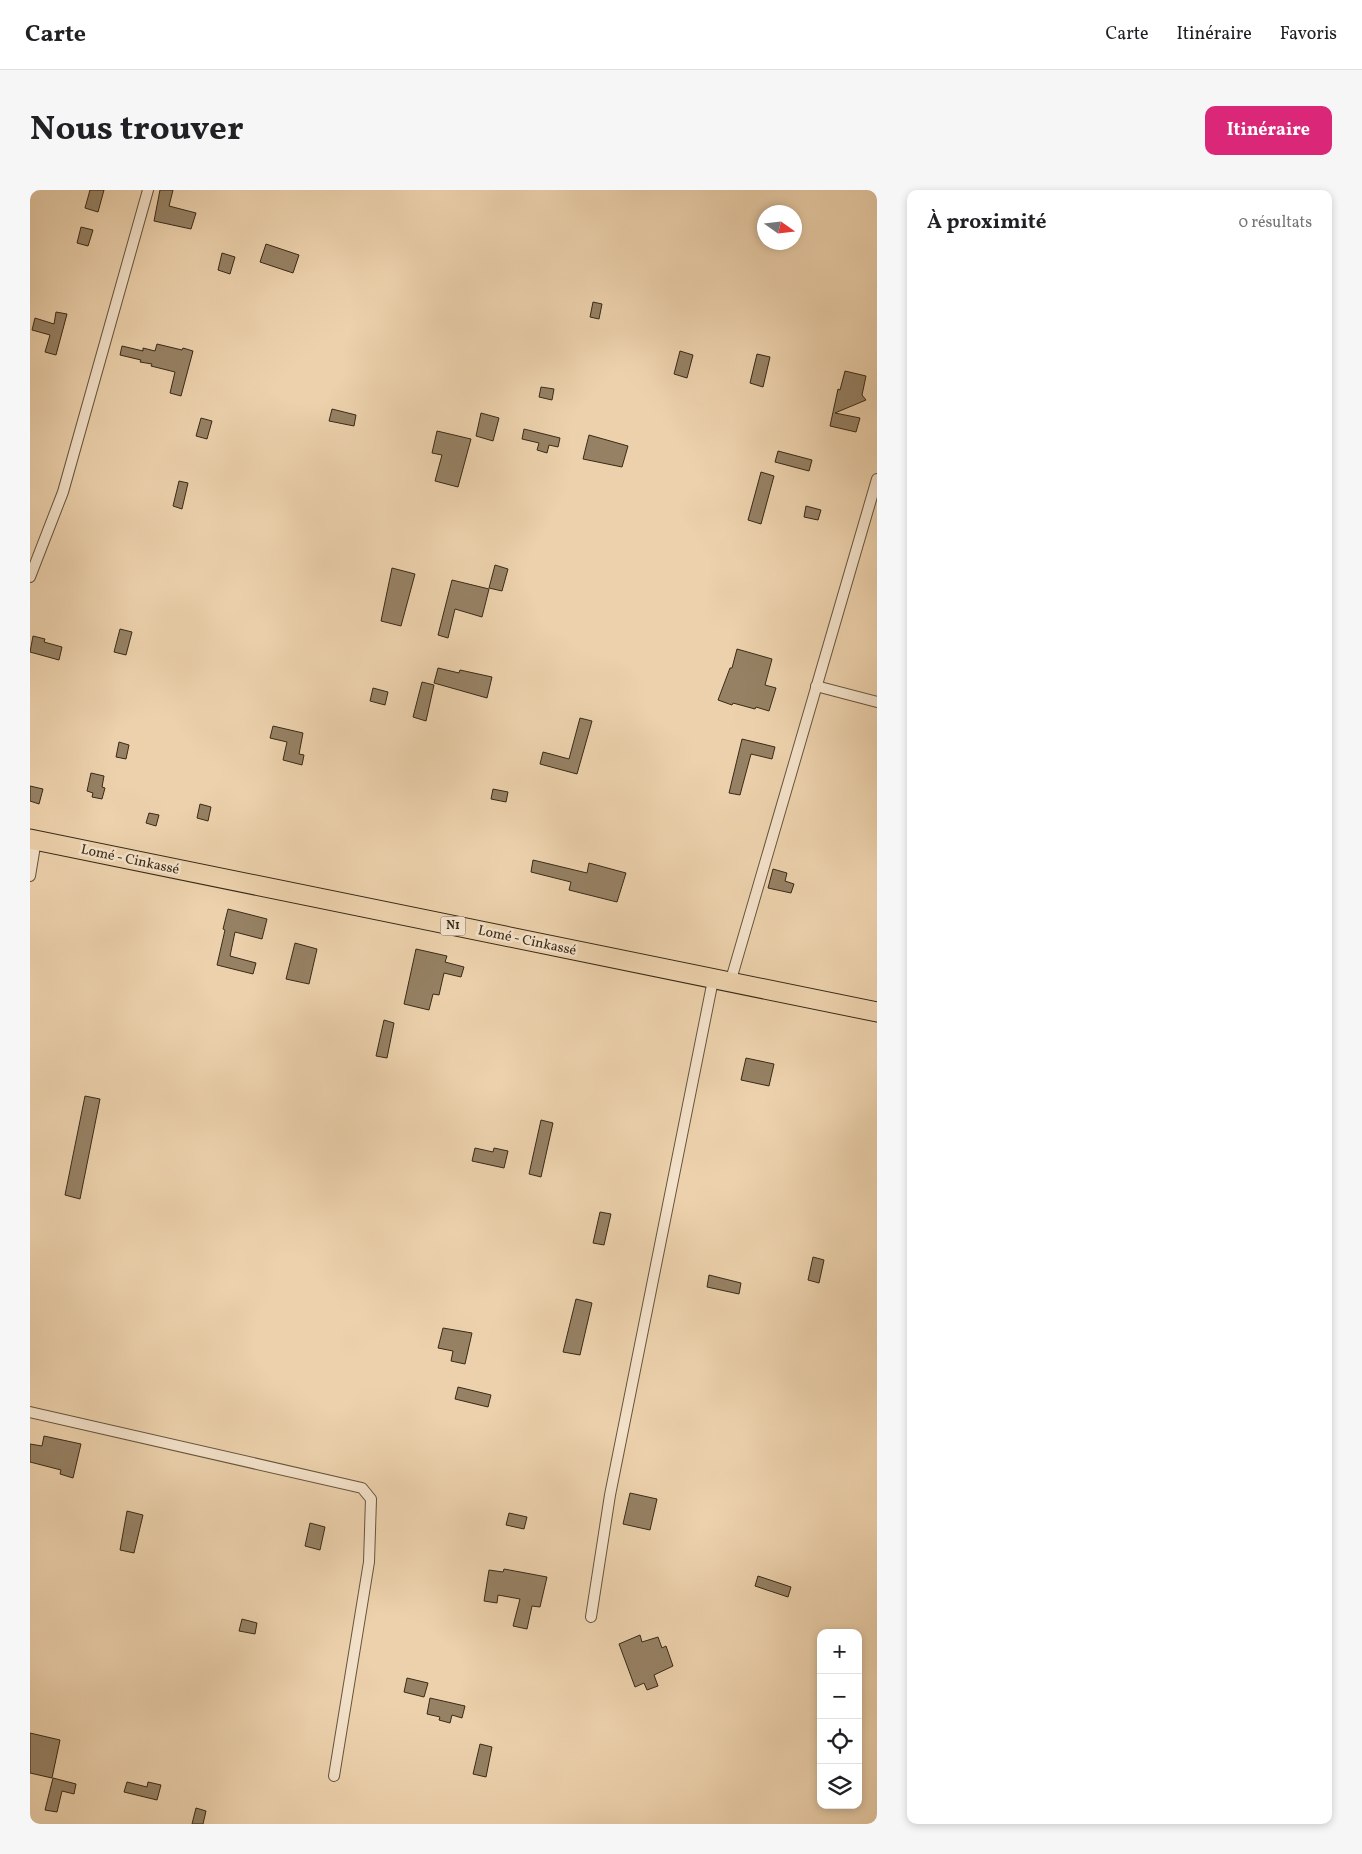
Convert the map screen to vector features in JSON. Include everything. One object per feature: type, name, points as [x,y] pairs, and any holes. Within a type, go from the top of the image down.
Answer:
[{"type":"highway","name":"Lomé - Cinkassé","points":[[33,840],[877,1012]]},
{"type":"street","points":[[30,577],[63,492],[148,190]]},
{"type":"street","points":[[591,1616],[610,1495],[722,981],[816,686],[877,479]]},
{"type":"street","points":[[816,686],[877,702]]},
{"type":"street","points":[[30,876],[33,840]]},
{"type":"street","points":[[30,1412],[362,1488],[372,1499],[369,1562],[334,1776]]},
{"type":"building","points":[[90,190],[104,190],[98,212],[85,208]]},
{"type":"building","points":[[160,190],[173,190],[169,206],[196,213],[191,229],[154,221]]},
{"type":"building","points":[[81,227],[93,230],[88,246],[77,243]]},
{"type":"building","points":[[266,244],[299,255],[293,273],[260,262]]},
{"type":"building","points":[[222,253],[235,257],[230,274],[218,270]]},
{"type":"building","points":[[593,302],[602,304],[599,319],[590,317]]},
{"type":"building","points":[[56,312],[67,314],[56,355],[45,352],[50,335],[32,330],[35,318],[54,324]]},
{"type":"building","points":[[157,344],[193,351],[181,396],[170,393],[175,372],[120,355],[122,346],[143,351],[143,348],[155,351]]},
{"type":"building","points":[[680,351],[693,355],[687,378],[674,374]]},
{"type":"building","points":[[757,354],[770,357],[763,387],[750,383]]},
{"type":"building","points":[[845,371],[866,376],[862,395],[866,400],[835,413],[860,418],[856,432],[830,426],[838,389],[840,390]]},
{"type":"building","points":[[541,387],[554,389],[552,400],[539,397]]},
{"type":"building","points":[[332,409],[356,415],[354,426],[329,421]]},
{"type":"building","points":[[481,413],[499,418],[493,441],[476,436]]},
{"type":"building","points":[[201,418],[212,421],[207,439],[196,436]]},
{"type":"building","points":[[524,429],[560,438],[558,447],[549,445],[547,453],[537,450],[539,443],[522,439]]},
{"type":"building","points":[[437,431],[471,439],[458,487],[435,481],[442,455],[432,453]]},
{"type":"building","points":[[589,435],[628,446],[622,467],[583,459]]},
{"type":"building","points":[[778,451],[812,460],[809,471],[775,462]]},
{"type":"building","points":[[761,472],[774,476],[761,524],[748,520]]},
{"type":"building","points":[[179,481],[188,483],[182,509],[173,506]]},
{"type":"building","points":[[806,506],[821,510],[818,520],[804,517]]},
{"type":"building","points":[[495,565],[508,569],[502,591],[489,588]]},
{"type":"building","points":[[392,568],[415,574],[401,626],[381,621]]},
{"type":"building","points":[[452,580],[489,589],[482,617],[455,609],[448,638],[438,635]]},
{"type":"building","points":[[120,629],[132,632],[126,655],[114,652]]},
{"type":"building","points":[[33,636],[45,639],[44,642],[62,647],[59,660],[30,652]]},
{"type":"building","points":[[737,649],[772,659],[765,685],[776,688],[769,711],[733,703],[732,705],[718,700],[730,668],[732,668]]},
{"type":"building","points":[[438,668],[459,673],[460,670],[492,677],[487,698],[434,683]]},
{"type":"building","points":[[422,682],[434,685],[426,721],[413,717]]},
{"type":"building","points":[[373,688],[388,692],[385,705],[370,701]]},
{"type":"building","points":[[580,718],[592,721],[577,774],[540,764],[543,752],[569,759]]},
{"type":"building","points":[[273,726],[303,733],[299,754],[304,755],[302,765],[283,760],[287,742],[270,738]]},
{"type":"building","points":[[742,739],[775,747],[772,759],[751,754],[740,795],[729,793]]},
{"type":"building","points":[[119,742],[129,745],[126,759],[116,757]]},
{"type":"building","points":[[91,773],[104,776],[102,787],[105,788],[102,799],[92,797],[93,793],[87,791]]},
{"type":"building","points":[[30,786],[43,789],[39,804],[30,801]]},
{"type":"building","points":[[493,789],[508,792],[506,802],[491,799]]},
{"type":"building","points":[[200,804],[211,807],[208,821],[197,818]]},
{"type":"building","points":[[149,813],[159,815],[156,826],[146,823]]},
{"type":"building","points":[[533,860],[587,873],[589,863],[626,873],[617,902],[569,890],[571,882],[531,872]]},
{"type":"building","points":[[773,869],[787,873],[785,881],[794,884],[791,893],[768,888]]},
{"type":"building","points":[[228,909],[267,919],[262,939],[235,932],[230,956],[256,963],[253,974],[217,965]]},
{"type":"building","points":[[295,943],[317,949],[309,984],[286,979]]},
{"type":"building","points":[[416,949],[447,956],[445,962],[464,967],[461,977],[444,973],[439,995],[433,994],[429,1010],[404,1004]]},
{"type":"building","points":[[384,1020],[394,1023],[387,1058],[376,1056]]},
{"type":"building","points":[[746,1058],[774,1064],[769,1086],[741,1080]]},
{"type":"building","points":[[85,1096],[100,1099],[80,1199],[65,1195]]},
{"type":"building","points":[[541,1120],[553,1123],[541,1177],[529,1174]]},
{"type":"building","points":[[475,1148],[493,1152],[494,1148],[508,1151],[504,1168],[472,1161]]},
{"type":"building","points":[[600,1212],[611,1214],[604,1245],[593,1243]]},
{"type":"building","points":[[813,1257],[824,1260],[819,1283],[808,1280]]},
{"type":"building","points":[[709,1275],[741,1283],[739,1294],[707,1287]]},
{"type":"building","points":[[576,1299],[592,1303],[580,1355],[563,1352]]},
{"type":"building","points":[[443,1328],[472,1333],[465,1364],[451,1361],[453,1351],[438,1348]]},
{"type":"building","points":[[458,1387],[491,1395],[488,1407],[455,1399]]},
{"type":"building","points":[[44,1436],[81,1444],[73,1478],[60,1474],[61,1470],[30,1462],[30,1444],[42,1446]]},
{"type":"building","points":[[630,1493],[657,1499],[650,1530],[623,1524]]},
{"type":"building","points":[[127,1511],[143,1515],[134,1553],[120,1550]]},
{"type":"building","points":[[509,1513],[527,1517],[524,1529],[506,1525]]},
{"type":"building","points":[[310,1523],[325,1527],[320,1550],[305,1546]]},
{"type":"building","points":[[504,1569],[547,1577],[540,1607],[532,1606],[527,1629],[513,1626],[520,1599],[498,1595],[497,1603],[484,1601],[489,1570],[503,1572]]},
{"type":"building","points":[[758,1576],[791,1587],[788,1597],[755,1586]]},
{"type":"building","points":[[242,1619],[257,1623],[255,1634],[239,1631]]},
{"type":"building","points":[[640,1635],[642,1642],[658,1637],[662,1648],[666,1646],[673,1666],[654,1675],[658,1686],[647,1690],[644,1683],[635,1687],[619,1644]]},
{"type":"building","points":[[407,1678],[428,1683],[424,1697],[404,1692]]},
{"type":"building","points":[[430,1698],[465,1706],[462,1718],[452,1715],[450,1723],[439,1720],[440,1717],[427,1714]]},
{"type":"building","points":[[30,1733],[60,1740],[52,1778],[30,1773]]},
{"type":"building","points":[[480,1744],[492,1747],[486,1777],[473,1774]]},
{"type":"building","points":[[53,1778],[76,1784],[74,1794],[62,1791],[57,1812],[45,1810]]},
{"type":"building","points":[[127,1782],[147,1787],[148,1782],[161,1785],[157,1800],[124,1792]]},
{"type":"building","points":[[196,1808],[206,1811],[203,1824],[192,1824]]}]
